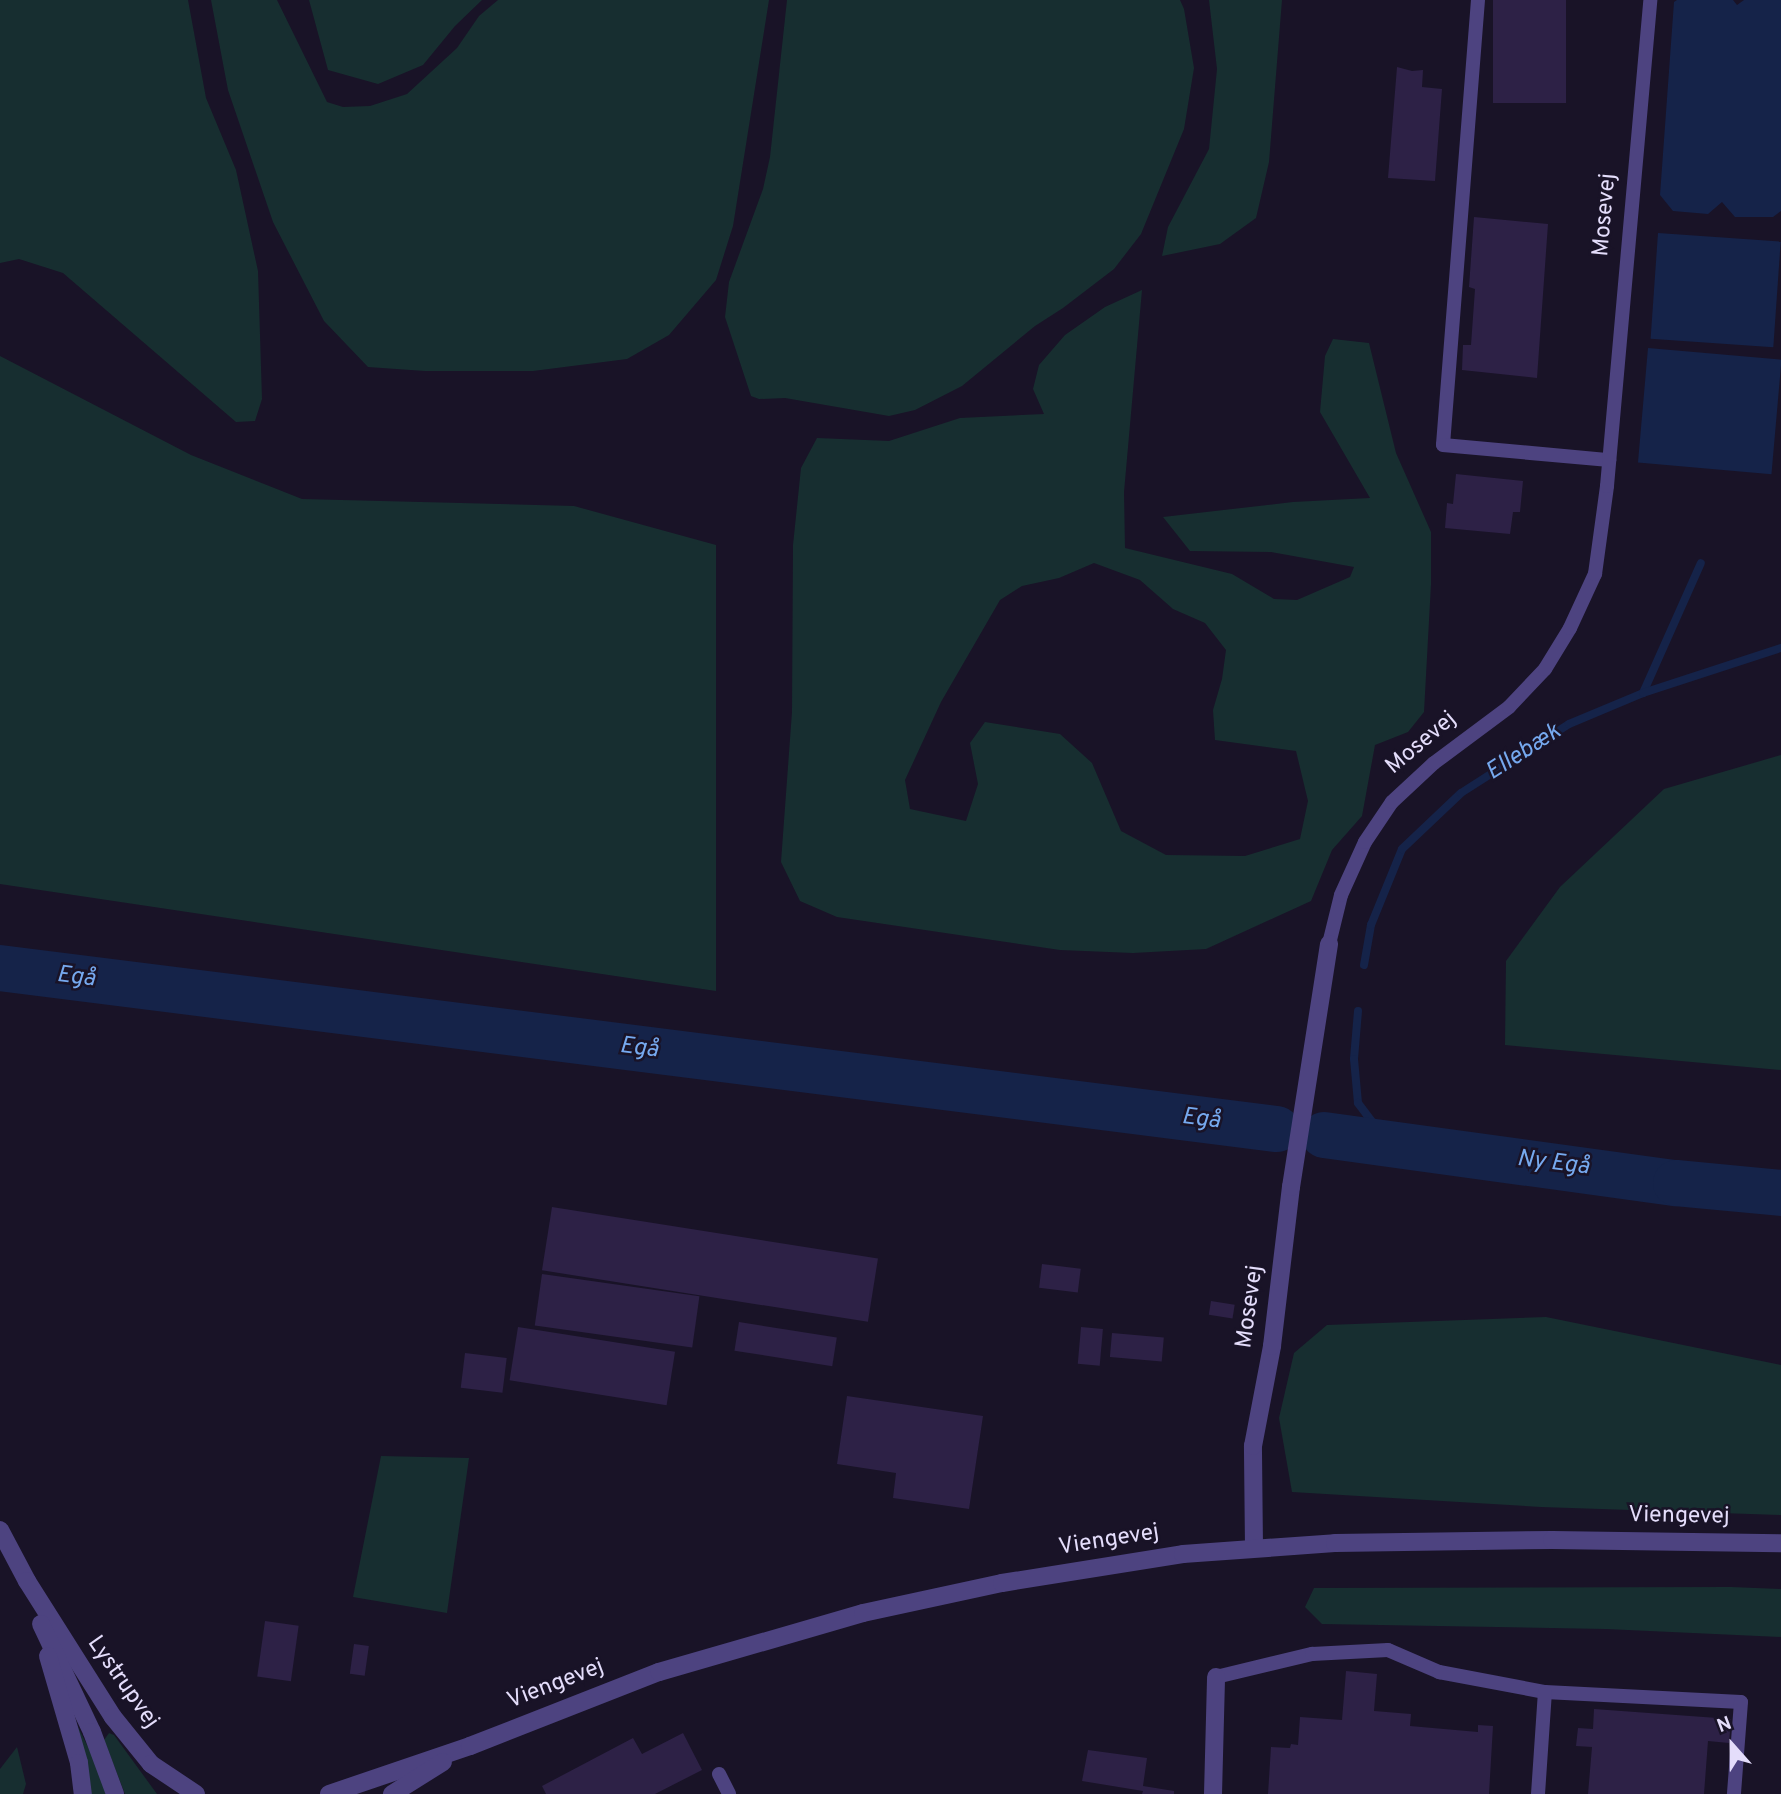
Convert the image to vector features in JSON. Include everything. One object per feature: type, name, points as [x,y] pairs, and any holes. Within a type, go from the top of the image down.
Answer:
[{"type":"street","name":"Mosevej","points":[[1254,1548],[1253,1446],[1272,1346],[1291,1187],[1329,944]]},
{"type":"street","name":"Lystrupvej","points":[[0,1530],[27,1581],[92,1687],[130,1740],[160,1771],[196,1794]]},
{"type":"street","name":"Viengevej","points":[[329,1794],[470,1745],[659,1672],[863,1613],[1002,1583],[1183,1555],[1254,1548],[1401,1541],[1781,1543]]},
{"type":"street","name":"Lystrupvej","points":[[27,1581],[38,1619],[92,1732],[115,1794]]},
{"type":"street","points":[[38,1619],[79,1763],[83,1794]]},
{"type":"street","points":[[1213,1794],[1216,1677]]},
{"type":"street","name":"Viengevej","points":[[392,1794],[470,1745]]},
{"type":"lane","points":[[1478,0],[1443,445],[1609,460]]},
{"type":"lane","name":"Mosevej","points":[[1329,944],[1341,895],[1364,842],[1392,802],[1434,763],[1509,707],[1545,668],[1570,628],[1595,574],[1609,460],[1650,0]]},
{"type":"lane","points":[[1216,1677],[1312,1654],[1388,1650],[1439,1672],[1545,1692],[1741,1702],[1734,1794]]},
{"type":"lane","points":[[1538,1794],[1545,1692]]},
{"type":"lane","points":[[719,1774],[729,1794]]},
{"type":"green space","points":[[0,0],[188,0],[206,98],[236,170],[258,271],[262,399],[255,421],[236,422],[63,273],[19,259],[0,263]]},
{"type":"green space","points":[[211,0],[277,0],[327,102],[343,107],[370,106],[407,94],[457,48],[479,16],[498,0],[769,0],[733,226],[716,280],[669,335],[627,359],[533,371],[425,371],[368,367],[324,321],[273,222],[228,90]]},
{"type":"green space","points":[[309,0],[482,0],[455,26],[423,65],[378,84],[328,70]]},
{"type":"green space","points":[[787,0],[1180,0],[1184,9],[1194,68],[1184,129],[1141,234],[1114,269],[1035,326],[962,386],[915,410],[889,416],[785,398],[759,399],[751,396],[725,317],[729,282],[763,189],[770,157]]},
{"type":"green space","points":[[1209,0],[1282,0],[1269,162],[1256,218],[1220,244],[1162,256],[1168,227],[1209,149],[1217,69]]},
{"type":"green space","points":[[1142,290],[1124,492],[1125,548],[1232,574],[1274,599],[1297,600],[1350,577],[1354,567],[1271,552],[1190,551],[1163,517],[1293,502],[1370,498],[1320,412],[1325,356],[1333,339],[1369,343],[1396,453],[1431,532],[1424,712],[1408,732],[1375,745],[1362,816],[1332,850],[1311,901],[1206,949],[1133,953],[1060,950],[837,917],[800,901],[781,862],[792,712],[793,545],[801,468],[817,438],[889,441],[960,418],[1044,414],[1033,389],[1039,365],[1065,335],[1105,307]],"holes":[[[1094,563],[1140,580],[1173,609],[1205,623],[1226,650],[1222,679],[1213,710],[1215,740],[1296,751],[1308,801],[1300,839],[1245,856],[1166,855],[1121,831],[1092,763],[1060,734],[985,722],[970,743],[978,784],[966,821],[910,809],[905,780],[941,702],[1000,600],[1022,586],[1059,578]]]},
{"type":"green space","points":[[0,356],[191,455],[302,499],[574,506],[716,545],[716,991],[0,884]]},
{"type":"green space","points":[[1781,755],[1781,1070],[1505,1045],[1506,961],[1560,887],[1664,789]]},
{"type":"green space","points":[[1546,1317],[1781,1365],[1781,1515],[1541,1507],[1292,1492],[1279,1418],[1294,1353],[1327,1325]]},
{"type":"green space","points":[[381,1456],[469,1458],[447,1613],[353,1597]]},
{"type":"green space","points":[[1314,1588],[1781,1589],[1781,1637],[1606,1629],[1322,1624],[1305,1607]]},
{"type":"green space","points":[[76,1723],[94,1759],[107,1794],[91,1794]]},
{"type":"green space","points":[[109,1733],[114,1735],[157,1794],[125,1794],[104,1740]]},
{"type":"green space","points":[[17,1747],[26,1784],[23,1794],[0,1794],[0,1769]]},
{"type":"water","points":[[1733,0],[1737,5],[1744,0],[1781,0],[1781,211],[1773,217],[1735,217],[1722,202],[1708,214],[1673,211],[1660,195],[1674,2]]},
{"type":"water","points":[[1658,233],[1781,242],[1773,347],[1651,339]]},
{"type":"water","points":[[1648,348],[1781,360],[1771,474],[1638,463]]},
{"type":"building","points":[[1493,0],[1566,0],[1566,103],[1493,103]]},
{"type":"building","points":[[1397,67],[1412,71],[1423,70],[1422,87],[1442,89],[1435,181],[1388,178]]},
{"type":"building","points":[[1474,217],[1548,224],[1537,378],[1462,370],[1463,345],[1471,345],[1475,289],[1469,287]]},
{"type":"building","points":[[1456,474],[1523,481],[1520,512],[1513,512],[1510,534],[1445,528],[1447,503],[1453,504]]},
{"type":"building","points":[[552,1207],[878,1259],[868,1322],[542,1270]]},
{"type":"building","points":[[1042,1264],[1081,1269],[1078,1293],[1039,1288]]},
{"type":"building","points":[[542,1274],[699,1296],[692,1348],[535,1325]]},
{"type":"building","points":[[1211,1301],[1235,1305],[1233,1319],[1209,1315]]},
{"type":"building","points":[[739,1322],[837,1337],[832,1366],[734,1351]]},
{"type":"building","points":[[518,1327],[675,1352],[667,1405],[510,1380]]},
{"type":"building","points":[[1081,1327],[1103,1329],[1100,1366],[1078,1364]]},
{"type":"building","points":[[1112,1333],[1164,1338],[1162,1361],[1110,1357]]},
{"type":"building","points":[[465,1353],[507,1358],[502,1393],[461,1388]]},
{"type":"building","points":[[847,1396],[983,1416],[969,1509],[893,1498],[896,1473],[837,1464]]},
{"type":"building","points":[[265,1621],[299,1626],[291,1681],[257,1676]]},
{"type":"building","points":[[354,1644],[369,1646],[365,1676],[350,1674]]},
{"type":"building","points":[[1346,1671],[1377,1674],[1374,1711],[1411,1714],[1410,1726],[1478,1732],[1478,1725],[1493,1726],[1489,1794],[1268,1794],[1271,1747],[1290,1748],[1291,1744],[1298,1745],[1300,1717],[1342,1720]]},
{"type":"building","points":[[1594,1709],[1731,1719],[1729,1743],[1708,1741],[1704,1794],[1588,1794],[1592,1747],[1576,1746],[1578,1728],[1593,1729]]},
{"type":"building","points":[[683,1733],[702,1770],[655,1794],[546,1794],[542,1786],[633,1738],[642,1754]]},
{"type":"building","points":[[1088,1750],[1147,1758],[1143,1786],[1174,1791],[1174,1794],[1142,1794],[1143,1791],[1082,1781]]},
{"type":"waterway","points":[[1643,693],[1701,563]]},
{"type":"waterway","name":"Ellebæk","points":[[1364,965],[1371,925],[1402,849],[1461,793],[1569,724],[1643,693],[1781,648]]},
{"type":"waterway","name":"Egå","points":[[0,968],[1277,1129]]},
{"type":"waterway","points":[[1358,1011],[1354,1059],[1358,1103],[1388,1143]]},
{"type":"waterway","name":"Ny Egå","points":[[1324,1135],[1676,1183],[1781,1193]]}]
